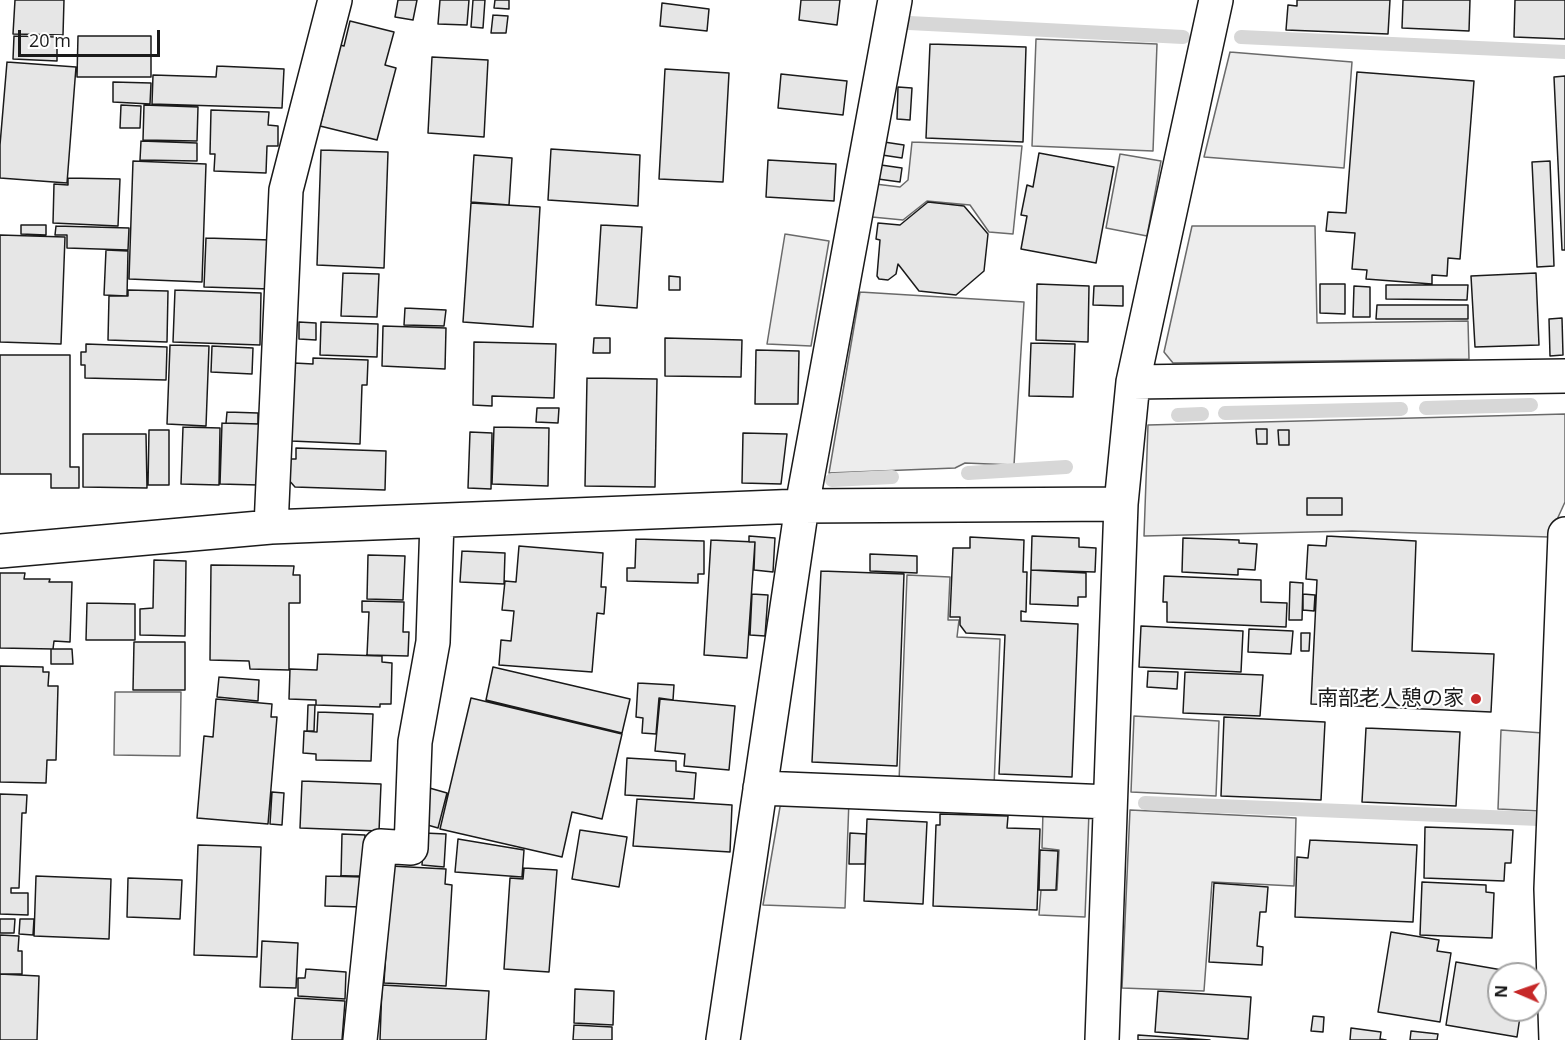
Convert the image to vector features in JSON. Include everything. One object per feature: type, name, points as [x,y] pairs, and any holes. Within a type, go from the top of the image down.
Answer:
[{"type":"street","points":[[272,527],[286,190],[335,0]]},
{"type":"street","points":[[723,1040],[802,506],[895,0]]},
{"type":"street","points":[[1102,1040],[1121,504],[1133,382],[1216,0]]},
{"type":"street","points":[[1133,382],[1565,376]]},
{"type":"street","points":[[0,551],[272,527],[437,520],[802,506],[1121,504]]},
{"type":"street","points":[[360,1040],[380,846],[411,848],[415,742],[433,642],[437,520]]},
{"type":"street","points":[[1556,1040],[1551,889],[1565,534]]},
{"type":"street","points":[[760,788],[1110,801]]},
{"type":"shaded area","points":[[1036,39],[1157,44],[1153,151],[1032,146]]},
{"type":"shaded area","points":[[1230,52],[1352,62],[1344,168],[1204,157]]},
{"type":"shaded area","points":[[912,142],[1022,146],[1013,234],[989,232],[970,205],[927,201],[903,220],[872,217],[875,184],[900,187],[908,180]]},
{"type":"shaded area","points":[[1120,154],[1161,161],[1147,236],[1106,228]]},
{"type":"shaded area","points":[[1192,226],[1315,226],[1317,323],[1468,321],[1469,359],[1173,363],[1164,352]]},
{"type":"shaded area","points":[[785,234],[829,241],[811,346],[767,344]]},
{"type":"shaded area","points":[[860,292],[1024,302],[1014,465],[965,463],[955,468],[829,473]]},
{"type":"shaded area","points":[[1565,414],[1565,502],[1549,537],[1352,531],[1144,536],[1148,425]]},
{"type":"shaded area","points":[[907,575],[950,577],[948,620],[959,620],[957,637],[1000,639],[994,786],[899,782]]},
{"type":"shaded area","points":[[115,692],[181,692],[180,756],[114,755]]},
{"type":"shaded area","points":[[1134,716],[1219,721],[1216,796],[1131,792]]},
{"type":"shaded area","points":[[1501,730],[1543,733],[1540,811],[1498,809]]},
{"type":"shaded area","points":[[791,798],[849,800],[845,908],[763,905],[780,807]]},
{"type":"shaded area","points":[[1130,810],[1296,818],[1294,886],[1212,882],[1204,991],[1122,988]]},
{"type":"shaded area","points":[[1043,811],[1089,812],[1085,917],[1039,915],[1041,890],[1057,890],[1059,850],[1042,848]]},
{"type":"building","points":[[15,0],[64,0],[63,35],[13,34]]},
{"type":"building","points":[[398,0],[417,0],[413,20],[395,17]]},
{"type":"building","points":[[440,0],[469,0],[467,25],[438,24]]},
{"type":"building","points":[[473,0],[485,0],[483,28],[471,27]]},
{"type":"building","points":[[495,0],[509,0],[509,9],[494,8]]},
{"type":"building","points":[[801,0],[840,0],[837,25],[799,20]]},
{"type":"building","points":[[1297,0],[1390,0],[1388,34],[1286,30],[1288,5],[1297,6]]},
{"type":"building","points":[[1403,0],[1470,0],[1469,31],[1402,28]]},
{"type":"building","points":[[1515,0],[1565,0],[1565,39],[1514,37]]},
{"type":"building","points":[[662,3],[709,9],[707,31],[660,26]]},
{"type":"building","points":[[493,15],[508,16],[506,33],[491,33]]},
{"type":"building","points":[[350,21],[394,32],[385,65],[396,68],[377,140],[320,126],[340,45],[344,46]]},
{"type":"building","points":[[14,36],[57,37],[57,61],[13,59]]},
{"type":"building","points":[[78,36],[151,36],[151,77],[77,77]]},
{"type":"building","points":[[930,44],[1026,47],[1023,142],[926,138]]},
{"type":"building","points":[[432,57],[488,60],[484,137],[428,133]]},
{"type":"building","points":[[7,62],[76,67],[67,183],[0,178],[0,145]]},
{"type":"building","points":[[217,66],[284,69],[282,108],[152,104],[153,75],[216,77]]},
{"type":"building","points":[[665,69],[729,73],[723,182],[659,179]]},
{"type":"building","points":[[1357,72],[1474,81],[1460,259],[1448,258],[1447,276],[1432,275],[1432,284],[1366,279],[1367,270],[1352,269],[1355,233],[1326,231],[1328,212],[1346,213]]},
{"type":"building","points":[[781,74],[847,81],[843,115],[778,108]]},
{"type":"building","points":[[1565,76],[1565,250],[1562,250],[1554,77]]},
{"type":"building","points":[[113,82],[151,83],[150,104],[113,102]]},
{"type":"building","points":[[898,87],[912,88],[910,120],[897,119]]},
{"type":"building","points":[[121,105],[141,106],[140,128],[120,128]]},
{"type":"building","points":[[144,105],[198,107],[197,141],[143,140]]},
{"type":"building","points":[[211,110],[269,112],[268,125],[278,126],[278,146],[267,146],[266,173],[214,171],[215,154],[210,154]]},
{"type":"building","points":[[141,141],[197,143],[197,161],[140,160]]},
{"type":"building","points":[[884,142],[904,145],[902,158],[882,155]]},
{"type":"building","points":[[551,149],[640,155],[638,206],[548,200]]},
{"type":"building","points":[[321,150],[388,152],[384,268],[317,265]]},
{"type":"building","points":[[1039,153],[1114,167],[1096,263],[1021,249],[1027,216],[1021,215],[1027,185],[1033,187]]},
{"type":"building","points":[[474,155],[512,158],[509,205],[471,202]]},
{"type":"building","points":[[768,160],[836,164],[834,201],[766,197]]},
{"type":"building","points":[[133,161],[206,164],[202,282],[129,279]]},
{"type":"building","points":[[1550,161],[1554,266],[1537,267],[1532,162]]},
{"type":"building","points":[[881,165],[902,168],[900,182],[878,179]]},
{"type":"building","points":[[68,178],[120,179],[118,226],[53,223],[54,184],[68,185]]},
{"type":"building","points":[[928,202],[964,206],[988,234],[984,271],[956,295],[919,291],[898,264],[896,274],[888,280],[879,279],[877,276],[880,240],[876,239],[878,223],[900,225]]},
{"type":"building","points":[[471,203],[540,207],[533,327],[463,322]]},
{"type":"building","points":[[21,225],[46,225],[46,235],[21,234]]},
{"type":"building","points":[[601,225],[642,227],[637,308],[596,305]]},
{"type":"building","points":[[56,226],[129,228],[128,250],[67,248],[67,235],[55,235]]},
{"type":"building","points":[[0,235],[65,237],[61,344],[0,342]]},
{"type":"building","points":[[206,238],[271,240],[270,289],[204,287]]},
{"type":"building","points":[[106,250],[128,251],[127,296],[104,295]]},
{"type":"building","points":[[343,273],[379,274],[377,317],[341,316]]},
{"type":"building","points":[[1536,273],[1539,345],[1475,347],[1471,276]]},
{"type":"building","points":[[669,276],[680,277],[680,290],[669,290]]},
{"type":"building","points":[[1037,284],[1089,286],[1088,342],[1036,340]]},
{"type":"building","points":[[1320,284],[1345,284],[1345,314],[1320,313]]},
{"type":"building","points":[[1386,285],[1468,285],[1467,300],[1386,299]]},
{"type":"building","points":[[1094,286],[1123,286],[1123,306],[1093,305]]},
{"type":"building","points":[[1354,286],[1370,287],[1370,317],[1353,317]]},
{"type":"building","points":[[128,290],[168,291],[167,342],[108,340],[109,296],[128,296]]},
{"type":"building","points":[[175,290],[261,293],[260,345],[173,342]]},
{"type":"building","points":[[1377,305],[1468,305],[1468,319],[1376,319]]},
{"type":"building","points":[[405,308],[446,310],[444,326],[404,325]]},
{"type":"building","points":[[1562,318],[1563,355],[1550,356],[1549,319]]},
{"type":"building","points":[[299,322],[316,323],[316,340],[299,339]]},
{"type":"building","points":[[321,322],[378,324],[377,357],[320,355]]},
{"type":"building","points":[[383,326],[446,328],[445,369],[382,366]]},
{"type":"building","points":[[594,338],[610,338],[610,353],[593,353]]},
{"type":"building","points":[[665,338],[742,340],[741,377],[665,376]]},
{"type":"building","points":[[474,342],[556,344],[554,398],[492,396],[492,406],[473,405]]},
{"type":"building","points":[[1031,343],[1075,344],[1073,397],[1029,396]]},
{"type":"building","points":[[86,344],[167,347],[166,380],[85,378],[85,365],[81,365],[81,352],[86,352]]},
{"type":"building","points":[[170,345],[209,346],[206,426],[167,424]]},
{"type":"building","points":[[212,346],[253,348],[252,374],[211,372]]},
{"type":"building","points":[[756,350],[799,351],[798,404],[755,404]]},
{"type":"building","points":[[0,355],[70,355],[70,467],[79,467],[79,488],[51,488],[51,474],[0,474]]},
{"type":"building","points":[[313,358],[368,360],[367,385],[362,385],[360,444],[291,441],[294,363],[313,364]]},
{"type":"building","points":[[587,378],[657,379],[655,487],[585,486]]},
{"type":"building","points":[[537,408],[559,408],[558,423],[536,422]]},
{"type":"building","points":[[227,412],[258,413],[258,424],[226,423]]},
{"type":"building","points":[[222,423],[260,424],[258,485],[220,484]]},
{"type":"building","points":[[183,427],[220,428],[219,485],[181,484]]},
{"type":"building","points":[[494,427],[549,428],[548,486],[492,484]]},
{"type":"building","points":[[1256,429],[1267,429],[1267,444],[1257,444]]},
{"type":"building","points":[[149,430],[169,430],[169,485],[148,485]]},
{"type":"building","points":[[1278,430],[1289,430],[1289,445],[1279,445]]},
{"type":"building","points":[[470,432],[492,433],[491,489],[468,488]]},
{"type":"building","points":[[743,433],[787,434],[781,484],[742,483]]},
{"type":"building","points":[[83,434],[146,434],[147,488],[83,487]]},
{"type":"building","points":[[296,448],[386,451],[385,490],[295,487],[287,478],[287,459],[296,459]]},
{"type":"building","points":[[1307,498],[1342,498],[1342,515],[1307,515]]},
{"type":"building","points":[[749,536],[775,538],[773,572],[754,570],[755,542],[749,542]]},
{"type":"building","points":[[1032,536],[1079,538],[1079,547],[1096,548],[1095,572],[1031,570]]},
{"type":"building","points":[[1327,536],[1416,541],[1412,651],[1494,654],[1491,712],[1311,704],[1317,580],[1306,579],[1308,545],[1326,546]]},
{"type":"building","points":[[970,537],[1024,540],[1023,572],[1027,572],[1026,612],[1021,611],[1021,621],[1078,624],[1072,777],[999,774],[1005,635],[966,633],[960,625],[960,617],[950,617],[953,548],[970,548]]},
{"type":"building","points":[[1183,538],[1239,540],[1239,543],[1257,544],[1255,570],[1238,569],[1238,575],[1182,572]]},
{"type":"building","points":[[636,539],[704,541],[704,574],[698,574],[698,583],[627,581],[627,568],[635,568]]},
{"type":"building","points":[[711,540],[755,542],[747,658],[704,655]]},
{"type":"building","points":[[519,546],[603,553],[601,587],[606,587],[604,614],[597,613],[592,672],[499,665],[501,640],[511,641],[514,611],[502,610],[505,581],[516,582]]},
{"type":"building","points":[[462,551],[505,553],[504,584],[460,582]]},
{"type":"building","points":[[870,554],[917,556],[917,573],[870,571]]},
{"type":"building","points":[[368,555],[405,556],[403,600],[367,599]]},
{"type":"building","points":[[154,560],[186,561],[185,636],[140,635],[140,609],[153,608]]},
{"type":"building","points":[[211,565],[294,566],[293,575],[300,575],[300,603],[289,603],[289,670],[250,669],[249,661],[210,660]]},
{"type":"building","points":[[1031,570],[1086,573],[1086,597],[1078,597],[1078,606],[1030,604]]},
{"type":"building","points":[[821,571],[904,574],[897,766],[812,762]]},
{"type":"building","points":[[0,573],[25,573],[24,579],[72,582],[70,642],[54,641],[53,649],[0,648]]},
{"type":"building","points":[[1164,576],[1261,580],[1261,602],[1287,603],[1286,627],[1167,622],[1167,602],[1163,602]]},
{"type":"building","points":[[1290,582],[1303,583],[1302,620],[1289,620]]},
{"type":"building","points":[[752,594],[768,595],[765,636],[750,635]]},
{"type":"building","points":[[1303,594],[1315,595],[1314,611],[1303,610]]},
{"type":"building","points":[[362,601],[404,602],[403,632],[409,632],[408,656],[367,655],[369,612],[362,612]]},
{"type":"building","points":[[87,603],[135,604],[135,640],[86,640]]},
{"type":"building","points":[[1141,626],[1243,631],[1241,672],[1139,667]]},
{"type":"building","points":[[1249,629],[1293,631],[1291,654],[1248,652]]},
{"type":"building","points":[[1301,633],[1310,633],[1309,651],[1301,651]]},
{"type":"building","points":[[134,642],[185,642],[185,690],[133,690]]},
{"type":"building","points":[[51,649],[72,649],[73,664],[51,664]]},
{"type":"building","points":[[318,654],[382,656],[382,662],[392,663],[391,704],[380,704],[380,707],[316,705],[316,700],[289,699],[290,669],[317,670]]},
{"type":"building","points":[[0,666],[43,667],[43,672],[49,672],[48,686],[58,686],[56,760],[47,760],[46,783],[0,782]]},
{"type":"building","points":[[493,667],[630,699],[622,733],[486,700]]},
{"type":"building","points":[[1148,671],[1178,672],[1177,689],[1147,687]]},
{"type":"building","points":[[1185,672],[1263,675],[1260,716],[1183,713]]},
{"type":"building","points":[[219,677],[259,680],[258,701],[217,697]]},
{"type":"building","points":[[638,683],[674,685],[673,700],[659,698],[656,734],[642,733],[643,718],[636,717]]},
{"type":"building","points":[[471,698],[622,734],[602,819],[572,812],[562,857],[440,829]]},
{"type":"building","points":[[216,699],[272,704],[271,717],[277,717],[268,824],[197,818],[204,736],[213,737]]},
{"type":"building","points":[[660,699],[735,706],[729,770],[684,766],[685,754],[655,751]]},
{"type":"building","points":[[308,705],[315,705],[314,731],[307,731]]},
{"type":"building","points":[[318,712],[373,714],[371,761],[316,760],[316,754],[303,753],[304,731],[317,732]]},
{"type":"building","points":[[1224,717],[1325,722],[1321,800],[1221,796]]},
{"type":"building","points":[[1366,728],[1460,732],[1456,806],[1362,802]]},
{"type":"building","points":[[627,758],[676,761],[676,771],[696,773],[694,799],[625,795]]},
{"type":"building","points":[[302,781],[381,784],[379,831],[300,828]]},
{"type":"building","points":[[426,787],[447,793],[438,828],[424,824]]},
{"type":"building","points":[[272,792],[284,793],[282,825],[270,824]]},
{"type":"building","points":[[0,794],[27,795],[26,813],[22,813],[19,888],[11,888],[11,893],[28,893],[28,915],[0,914]]},
{"type":"building","points":[[637,799],[732,805],[730,852],[633,846]]},
{"type":"building","points":[[940,814],[1008,816],[1007,828],[1040,829],[1037,910],[933,906],[936,825],[940,825]]},
{"type":"building","points":[[867,819],[927,822],[923,904],[864,901]]},
{"type":"building","points":[[1425,827],[1513,830],[1511,863],[1505,863],[1504,881],[1424,878]]},
{"type":"building","points":[[580,830],[627,837],[619,887],[572,879]]},
{"type":"building","points":[[424,833],[446,834],[444,867],[422,865]]},
{"type":"building","points":[[850,833],[866,834],[865,864],[849,864]]},
{"type":"building","points":[[342,834],[365,835],[363,876],[341,876]]},
{"type":"building","points":[[458,839],[524,850],[522,877],[455,872]]},
{"type":"building","points":[[1310,840],[1417,845],[1413,922],[1295,917],[1297,857],[1308,858]]},
{"type":"building","points":[[198,845],[261,847],[257,957],[194,955]]},
{"type":"building","points":[[1040,850],[1058,851],[1056,890],[1039,890]]},
{"type":"building","points":[[391,866],[446,869],[445,884],[452,885],[446,986],[384,983]]},
{"type":"building","points":[[524,868],[557,870],[549,972],[504,969],[510,878],[523,879]]},
{"type":"building","points":[[36,876],[111,879],[109,939],[34,936]]},
{"type":"building","points":[[326,876],[363,877],[362,907],[325,906]]},
{"type":"building","points":[[128,878],[182,880],[180,919],[127,917]]},
{"type":"building","points":[[1422,882],[1486,885],[1486,892],[1494,893],[1492,938],[1420,935]]},
{"type":"building","points":[[1214,883],[1268,887],[1266,912],[1260,912],[1257,946],[1263,947],[1262,965],[1209,962]]},
{"type":"building","points":[[0,919],[15,919],[14,933],[0,933]]},
{"type":"building","points":[[20,919],[34,919],[33,935],[19,934]]},
{"type":"building","points":[[1391,932],[1439,940],[1437,951],[1451,953],[1440,1022],[1378,1012]]},
{"type":"building","points":[[0,935],[19,936],[18,951],[22,951],[22,974],[0,974]]},
{"type":"building","points":[[262,941],[298,943],[296,988],[260,987]]},
{"type":"building","points":[[1456,962],[1487,967],[1487,1022],[1519,1022],[1517,1037],[1446,1025]]},
{"type":"building","points":[[306,969],[346,972],[345,999],[298,996],[298,978],[305,978]]},
{"type":"building","points":[[0,974],[39,976],[37,1040],[0,1040]]},
{"type":"building","points":[[382,985],[489,991],[486,1040],[380,1040]]},
{"type":"building","points":[[575,989],[614,991],[613,1025],[574,1023]]},
{"type":"building","points":[[1158,991],[1251,997],[1248,1039],[1155,1032]]},
{"type":"building","points":[[295,998],[345,1001],[342,1040],[292,1040]]},
{"type":"building","points":[[1313,1016],[1324,1017],[1323,1032],[1311,1031]]},
{"type":"building","points":[[574,1025],[612,1027],[612,1040],[573,1040]]},
{"type":"building","points":[[1351,1028],[1381,1032],[1380,1039],[1386,1040],[1350,1040]]},
{"type":"building","points":[[1411,1031],[1438,1034],[1437,1040],[1410,1040]]},
{"type":"building","points":[[1138,1035],[1210,1040],[1138,1040]]},
{"type":"waterway","points":[[909,23],[1183,37]]},
{"type":"waterway","points":[[1241,37],[1565,52]]},
{"type":"waterway","points":[[1426,408],[1531,405]]},
{"type":"waterway","points":[[1225,413],[1401,409]]},
{"type":"waterway","points":[[1178,415],[1202,414]]},
{"type":"waterway","points":[[968,473],[1066,467]]},
{"type":"waterway","points":[[832,480],[892,477]]},
{"type":"waterway","points":[[1145,803],[1539,819]]},
{"type":"place","name":"南部老人憩の家","points":[[1476,699]]}]
